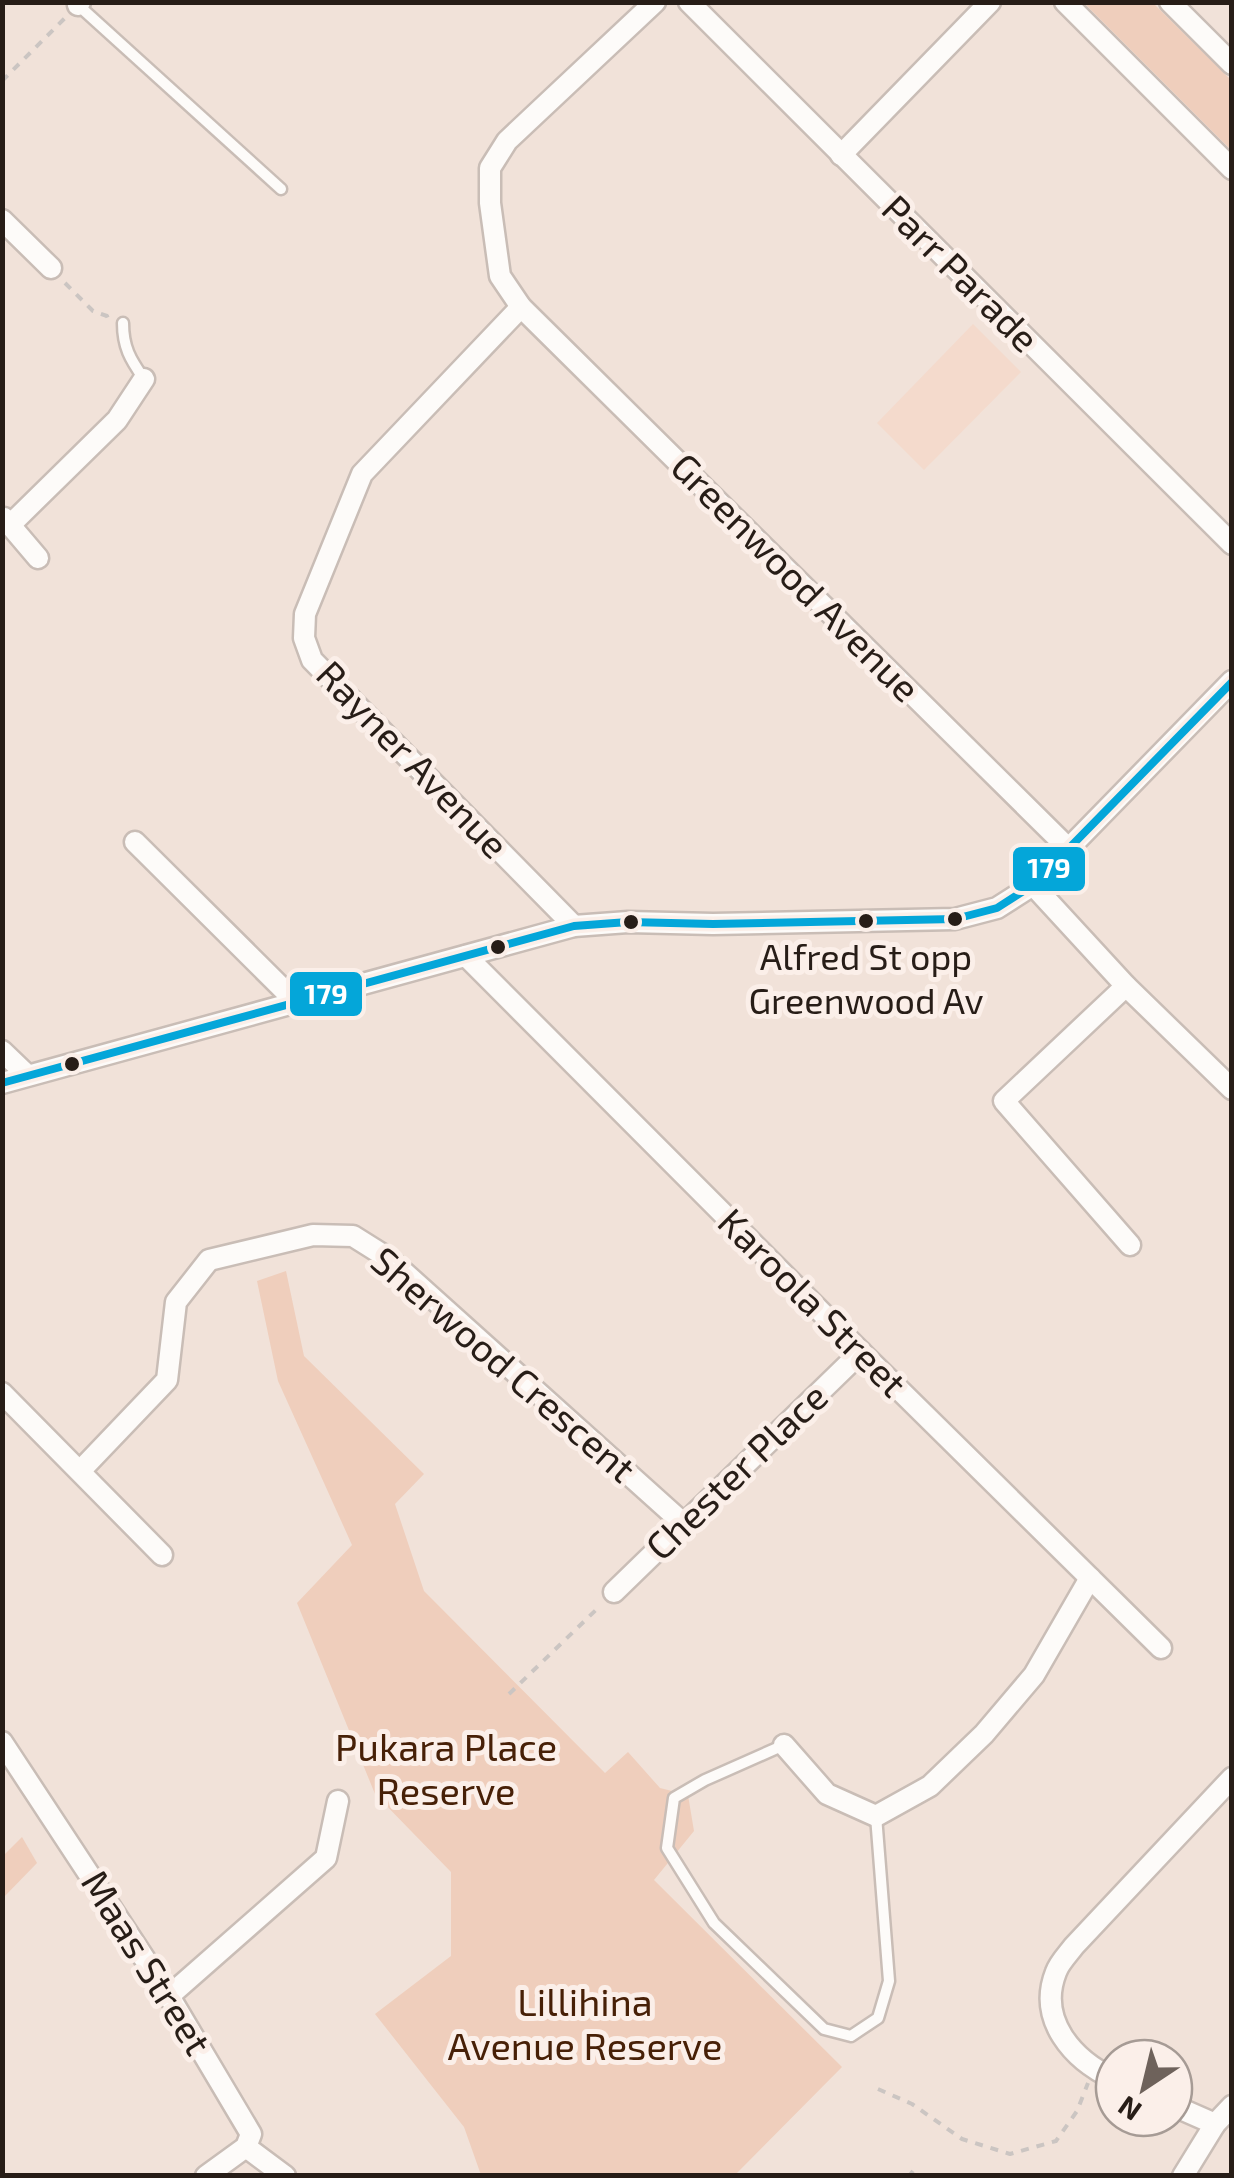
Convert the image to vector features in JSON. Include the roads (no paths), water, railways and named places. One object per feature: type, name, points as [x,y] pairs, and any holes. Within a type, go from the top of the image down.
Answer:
[{"type":"street","points":[[522,307],[500,276],[490,204],[490,168],[507,142],[655,2]]},
{"type":"street","name":"Parr Parade","points":[[689,2],[1232,544]]},
{"type":"street","points":[[841,155],[990,2]]},
{"type":"street","points":[[1065,2],[1232,169]]},
{"type":"street","points":[[1170,2],[1232,64]]},
{"type":"street","points":[[2,220],[51,268]]},
{"type":"street","name":"Greenwood Avenue","points":[[522,307],[1069,850]]},
{"type":"street","name":"Rayner Avenue","points":[[522,307],[362,474],[305,614],[304,638],[312,660],[574,926]]},
{"type":"street","points":[[38,558],[6,521],[117,420],[144,378]]},
{"type":"street","points":[[2,1083],[574,926],[628,922],[954,919],[997,908],[1033,885],[1232,681]]},
{"type":"street","points":[[136,842],[295,1001]]},
{"type":"street","points":[[1033,885],[1126,986],[1232,1088]]},
{"type":"street","name":"Karoola Street","points":[[466,956],[860,1352],[1162,1648]]},
{"type":"street","points":[[1126,986],[1004,1101],[1130,1246]]},
{"type":"street","points":[[2,1050],[26,1074]]},
{"type":"street","name":"Sherwood Crescent","points":[[82,1470],[167,1380],[176,1302],[209,1260],[314,1235],[353,1236],[388,1258],[684,1524]]},
{"type":"street","name":"Chester Place","points":[[614,1592],[860,1352]]},
{"type":"street","points":[[2,1393],[162,1555]]},
{"type":"street","points":[[784,1745],[827,1794],[876,1816],[930,1786],[984,1734],[1034,1674],[1090,1578]]},
{"type":"street","name":"Maas Street","points":[[2,1742],[169,1996],[251,2134],[246,2146]]},
{"type":"street","points":[[1094,2070],[1069,2050],[1051,2012],[1056,1972],[1074,1946],[1232,1778]]},
{"type":"street","points":[[169,1996],[326,1858],[338,1801]]},
{"type":"street","points":[[1183,2176],[1214,2124],[1232,2106]]},
{"type":"street","points":[[1194,2115],[1214,2124]]},
{"type":"street","points":[[206,2176],[246,2146],[285,2176]]},
{"type":"lane","points":[[79,4],[281,189]]},
{"type":"lane","points":[[118,326],[129,357],[144,378]]},
{"type":"lane","points":[[784,1745],[674,1798],[667,1848],[714,1923],[824,2029],[851,2036],[878,2018],[889,1981],[876,1816]]},
{"type":"place","name":"Alfred St opp Greenwood Av","points":[[866,921]]},
{"type":"park label","name":"Pukara Place Reserve","points":[[446,1770]]},
{"type":"park label","name":"Lillihina Avenue Reserve","points":[[585,2025]]}]
